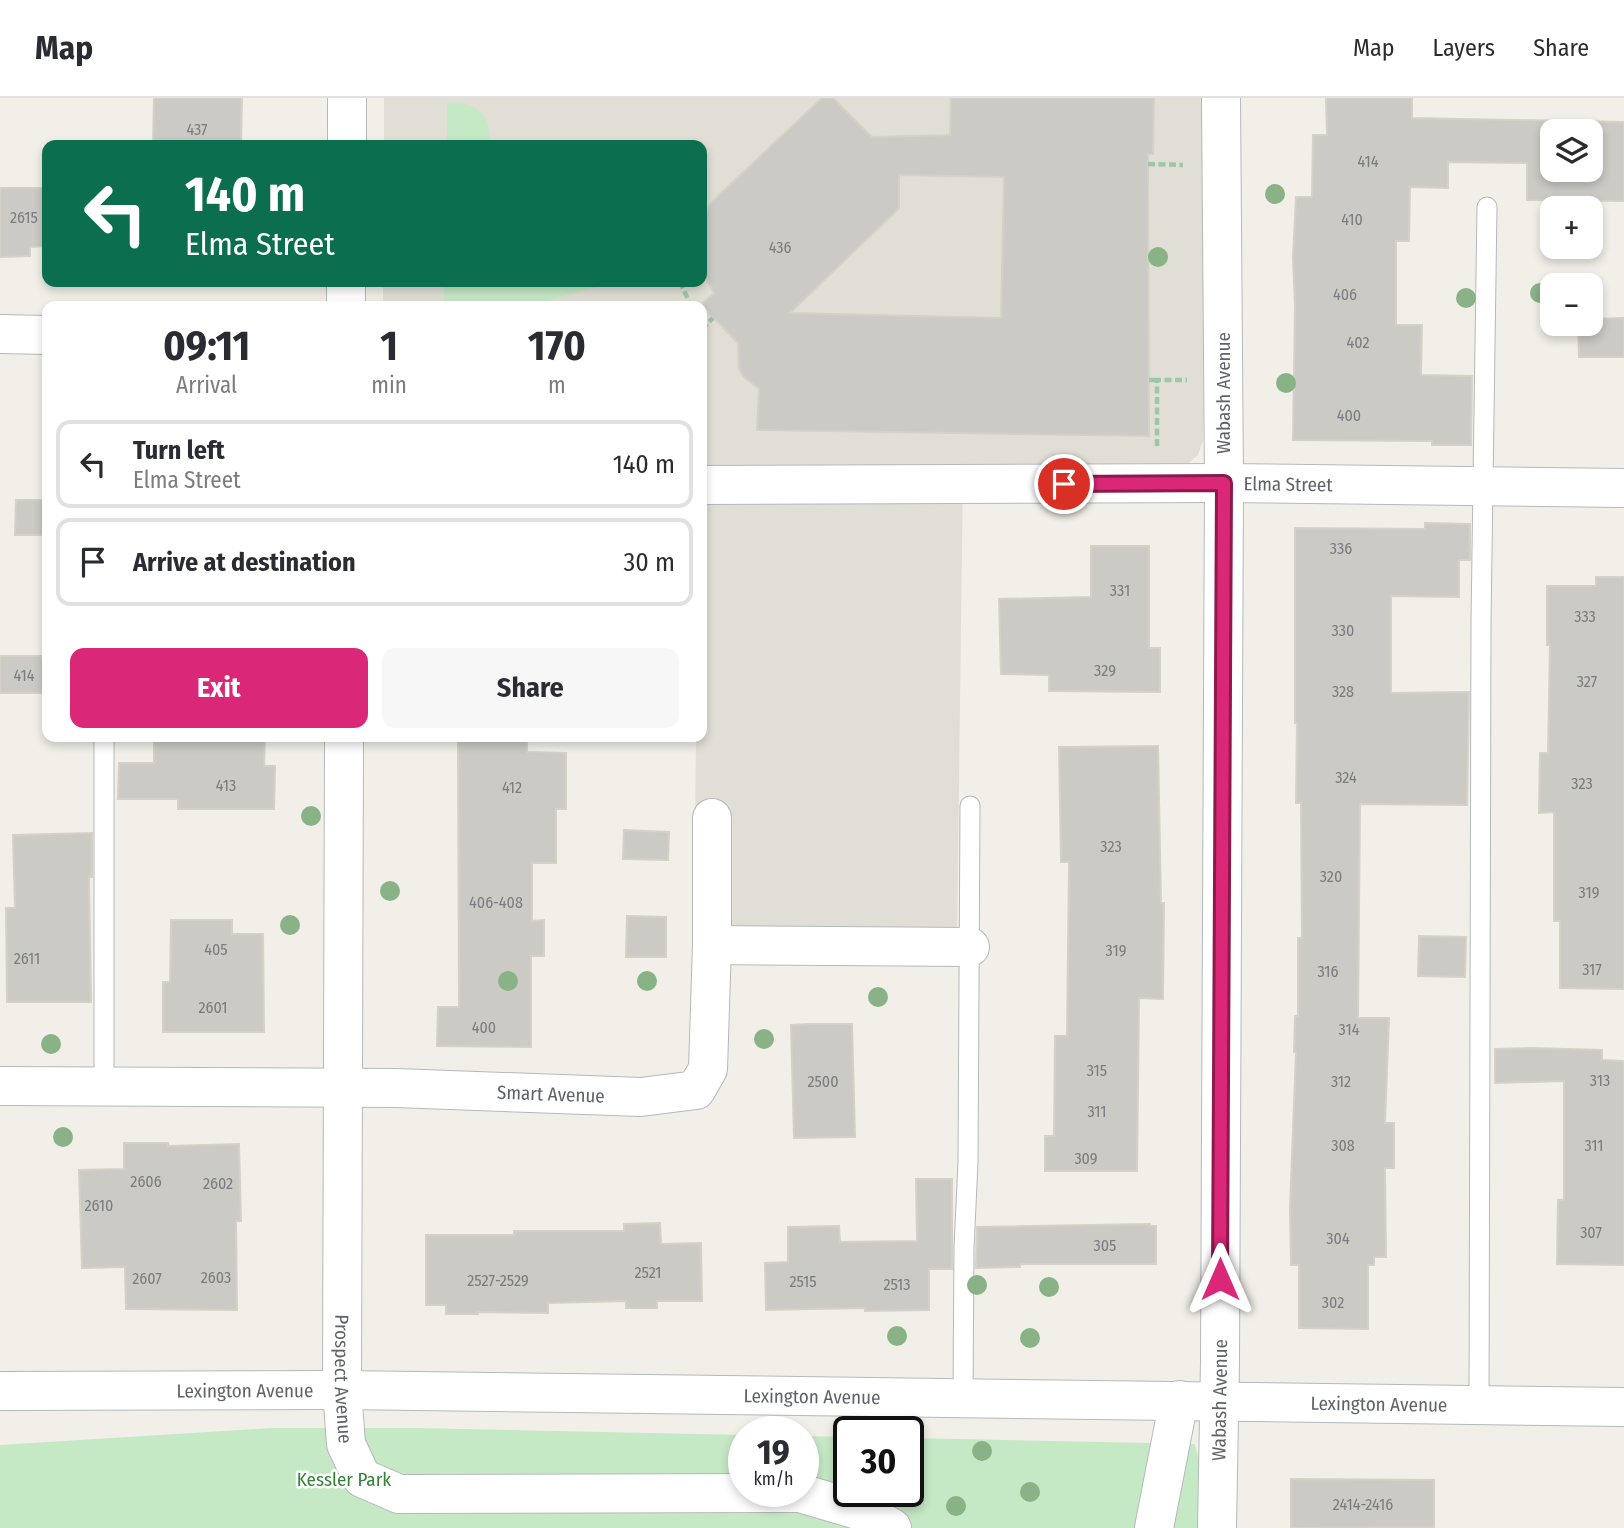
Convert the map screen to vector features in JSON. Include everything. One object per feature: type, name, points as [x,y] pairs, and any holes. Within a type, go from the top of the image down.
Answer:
[{"type":"street","points":[[347,98],[347,140]]},
{"type":"street","name":"Wabash Avenue","points":[[1217,1528],[1224,483],[1221,98]]},
{"type":"street","points":[[0,334],[42,335]]},
{"type":"street","name":"Elma Street","points":[[707,485],[1224,483],[1624,488]]},
{"type":"street","name":"Prospect Avenue","points":[[344,742],[342,1390],[346,1444],[362,1478],[399,1494],[800,1493],[861,1511],[892,1528]]},
{"type":"street","points":[[712,818],[712,945],[970,947]]},
{"type":"street","name":"Smart Avenue","points":[[0,1086],[345,1088],[641,1097],[696,1090],[708,1069],[712,945]]},
{"type":"street","name":"Lexington Avenue","points":[[0,1391],[342,1390],[1624,1408]]},
{"type":"street","points":[[1154,1528],[1179,1400]]},
{"type":"lane","points":[[1479,1406],[1478,1012],[1482,486],[1488,207]]},
{"type":"lane","points":[[104,742],[104,1086]]},
{"type":"lane","points":[[963,1398],[970,806]]},
{"type":"path","points":[[1148,164],[1194,165]]},
{"type":"path","points":[[707,323],[713,318]]},
{"type":"path","points":[[1149,380],[1188,380]]},
{"type":"path","points":[[1157,380],[1157,443]]},
{"type":"shaded area","points":[[384,98],[1206,98],[1203,441],[1198,455],[1185,466],[963,469],[957,937],[694,932],[696,742],[707,742],[707,301],[383,301],[383,287],[707,287],[707,140],[384,140]]},
{"type":"green space","points":[[447,102],[474,108],[485,118],[489,140],[447,140]]},
{"type":"green space","points":[[444,287],[597,287],[547,301],[444,301]]},
{"type":"green space","name":"Kessler Park","points":[[274,1428],[728,1435],[728,1507],[819,1507],[819,1436],[833,1437],[833,1507],[924,1507],[924,1438],[1195,1444],[1202,1474],[1201,1528],[0,1528],[0,1445]]},
{"type":"building","points":[[154,98],[242,98],[241,140],[153,140]]},
{"type":"building","points":[[822,98],[833,98],[872,137],[950,135],[951,98],[1154,98],[1153,154],[1148,154],[1149,436],[757,430],[759,389],[743,376],[739,369],[738,343],[707,311],[705,301],[714,293],[707,281],[709,206]],"holes":[[[899,175],[1004,177],[1001,318],[790,313],[899,208]]]},
{"type":"building","points":[[1326,98],[1412,98],[1412,118],[1540,120],[1540,182],[1603,182],[1603,122],[1624,122],[1624,201],[1603,201],[1603,196],[1540,196],[1540,200],[1527,200],[1527,163],[1448,162],[1448,188],[1410,187],[1409,241],[1396,241],[1396,325],[1422,325],[1421,375],[1472,376],[1471,445],[1432,445],[1432,441],[1293,440],[1293,257],[1296,197],[1312,197],[1313,135],[1327,135]]},
{"type":"building","points":[[0,188],[42,188],[42,246],[30,247],[30,256],[0,257]]},
{"type":"building","points":[[1624,318],[1624,357],[1579,357],[1578,336],[1603,336],[1603,319]]},
{"type":"building","points":[[16,500],[42,500],[42,535],[15,535]]},
{"type":"building","points":[[1425,523],[1470,524],[1470,560],[1459,560],[1459,597],[1391,596],[1391,693],[1469,692],[1467,805],[1360,804],[1358,1018],[1389,1018],[1385,1123],[1394,1123],[1394,1168],[1385,1168],[1386,1257],[1374,1257],[1374,1265],[1368,1265],[1368,1329],[1299,1328],[1299,1265],[1291,1265],[1290,1208],[1295,1016],[1298,1016],[1298,938],[1302,938],[1301,803],[1296,803],[1295,528],[1425,529]]},
{"type":"building","points":[[1091,546],[1149,546],[1149,648],[1160,648],[1160,692],[1049,691],[1049,675],[1001,674],[999,599],[1091,597]]},
{"type":"building","points":[[1596,577],[1624,577],[1624,989],[1560,988],[1560,921],[1554,921],[1554,812],[1539,813],[1540,753],[1548,753],[1550,645],[1547,645],[1547,586],[1596,586]]},
{"type":"building","points":[[0,656],[42,656],[42,693],[0,693]]},
{"type":"building","points":[[154,742],[265,742],[264,766],[275,766],[274,809],[178,809],[178,799],[118,799],[119,763],[154,763]]},
{"type":"building","points":[[458,742],[527,742],[527,752],[566,753],[566,809],[556,809],[556,863],[532,863],[532,921],[544,920],[544,956],[531,956],[531,1047],[437,1046],[438,1007],[459,1007]]},
{"type":"building","points":[[1158,746],[1161,903],[1164,903],[1163,999],[1139,998],[1137,1171],[1045,1171],[1045,1136],[1054,1136],[1055,1036],[1067,1036],[1069,862],[1061,862],[1059,747]]},
{"type":"building","points":[[624,830],[669,832],[668,860],[623,859]]},
{"type":"building","points":[[92,833],[92,877],[89,877],[91,1002],[7,1002],[6,908],[15,908],[13,835]]},
{"type":"building","points":[[627,916],[666,917],[666,957],[626,957]]},
{"type":"building","points":[[171,920],[232,920],[232,934],[263,934],[264,1032],[163,1032],[163,982],[170,982]]},
{"type":"building","points":[[1419,936],[1466,937],[1465,977],[1418,976]]},
{"type":"building","points":[[852,1024],[855,1137],[794,1138],[791,1025]]},
{"type":"building","points":[[1495,1049],[1602,1050],[1602,1060],[1624,1061],[1624,1265],[1557,1264],[1558,1200],[1564,1200],[1564,1081],[1495,1083]]},
{"type":"building","points":[[124,1143],[168,1143],[168,1146],[239,1144],[241,1221],[236,1221],[237,1310],[126,1309],[125,1267],[82,1268],[79,1170],[124,1169]]},
{"type":"building","points":[[916,1179],[952,1179],[952,1269],[929,1269],[929,1310],[766,1310],[765,1263],[788,1262],[788,1227],[839,1226],[840,1242],[917,1241]]},
{"type":"building","points":[[660,1223],[661,1244],[701,1243],[702,1301],[657,1301],[657,1308],[626,1308],[626,1301],[548,1303],[548,1313],[446,1314],[446,1305],[426,1305],[426,1235],[514,1235],[514,1231],[624,1231],[624,1224]]},
{"type":"building","points":[[1156,1226],[1156,1264],[1020,1264],[1020,1267],[976,1268],[977,1227]]},
{"type":"building","points":[[1291,1479],[1434,1480],[1434,1527],[1291,1528]]},
{"type":"route","points":[[1064,484],[1224,483],[1220,1279]]}]
